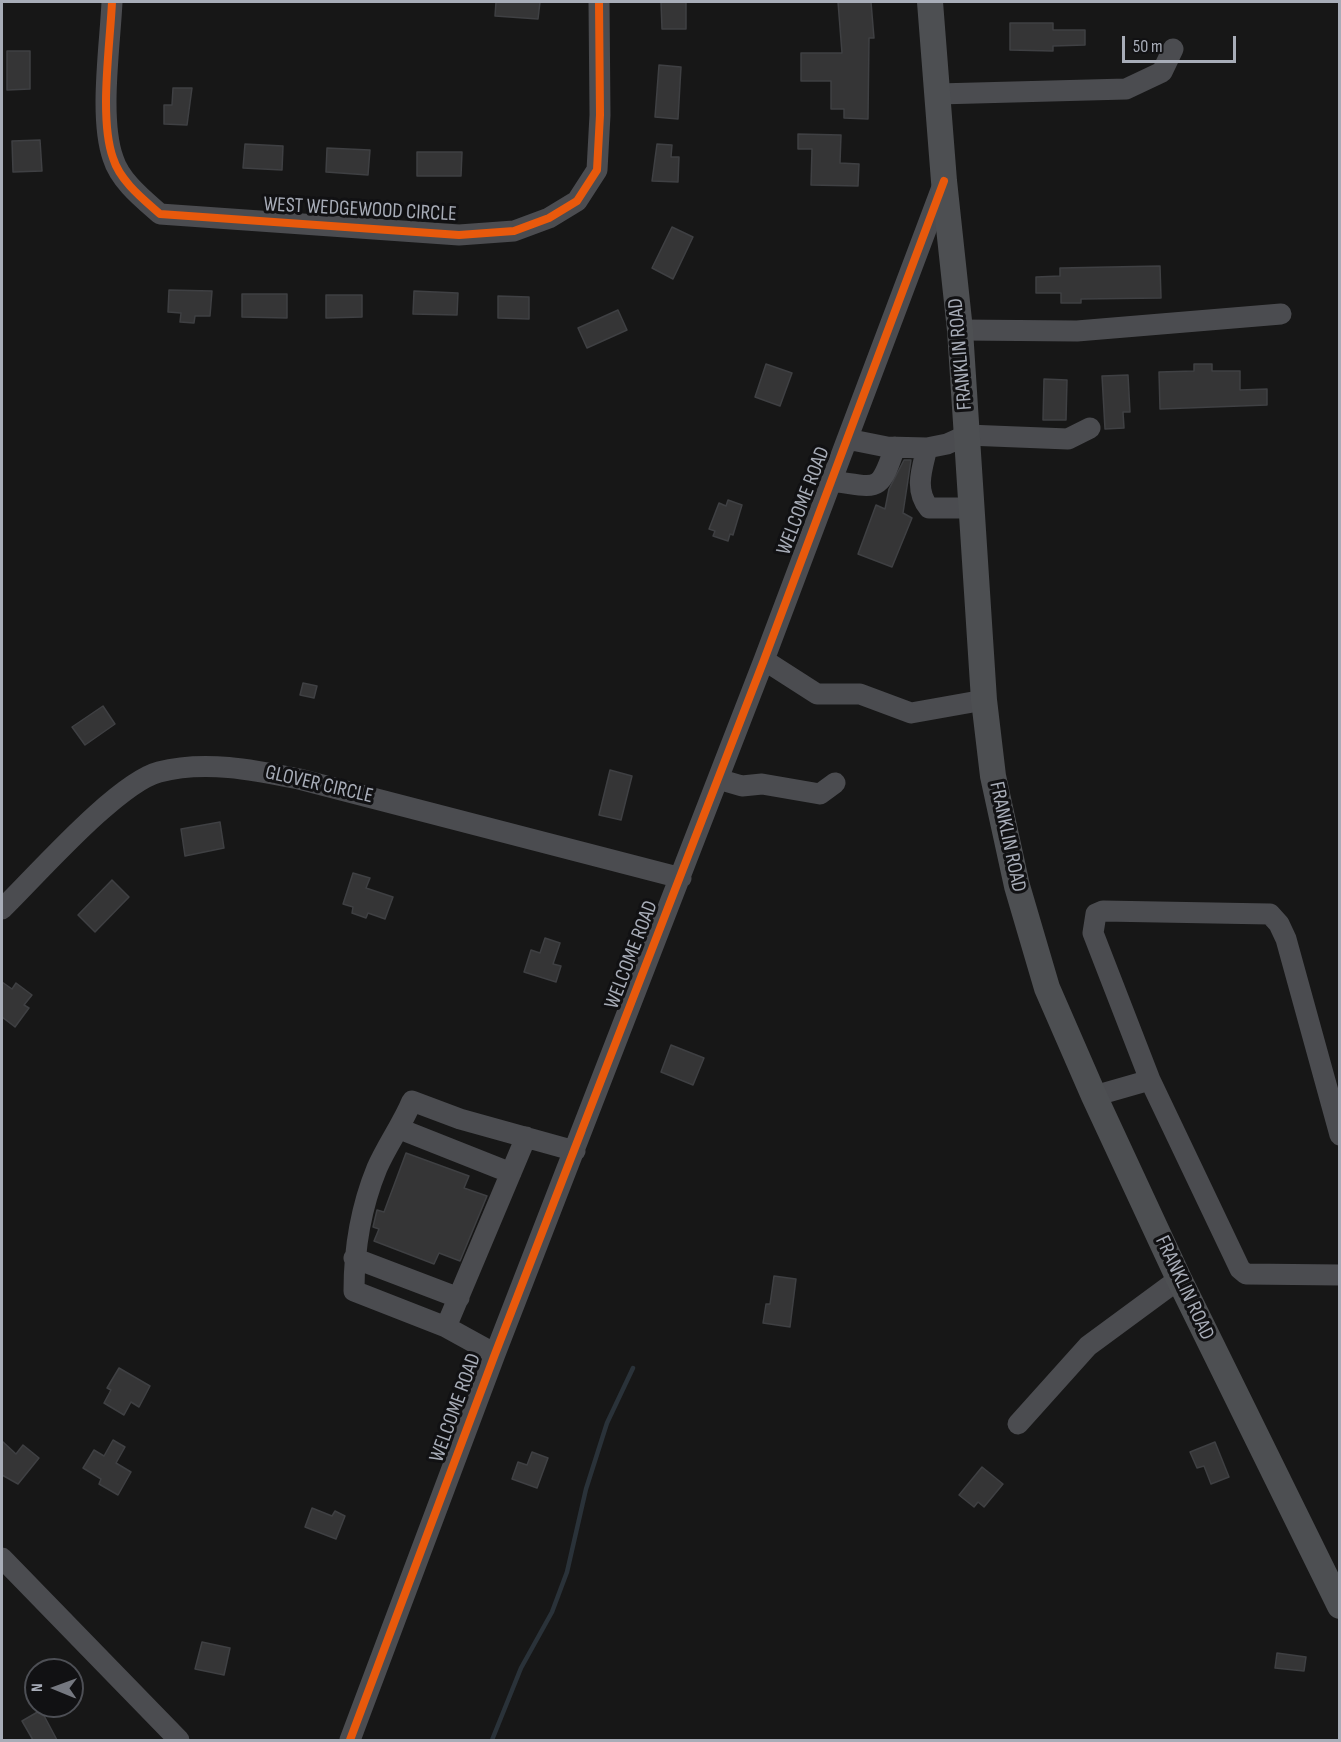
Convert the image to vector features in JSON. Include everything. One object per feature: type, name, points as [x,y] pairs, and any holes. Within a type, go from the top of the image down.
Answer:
[{"type":"main road","name":"FRANKLIN ROAD","points":[[930,2],[944,181],[960,330],[984,700],[993,776],[1017,886],[1047,988],[1094,1096],[1179,1279],[1340,1606]]},
{"type":"street","name":"WEST WEDGEWOOD CIRCLE","points":[[112,2],[106,126],[113,160],[132,188],[160,214],[459,235],[514,231],[549,218],[577,201],[597,170],[600,115],[599,2]]},
{"type":"street","points":[[938,94],[1126,89],[1162,72],[1173,48]]},
{"type":"street","name":"WELCOME ROAD","points":[[350,1740],[495,1354],[681,878],[944,181]]},
{"type":"street","points":[[960,330],[1077,331],[1281,314]]},
{"type":"street","points":[[847,439],[895,447],[927,448],[947,444],[967,435],[1068,440],[1090,428]]},
{"type":"street","points":[[831,482],[868,486],[878,483],[885,478],[895,447]]},
{"type":"street","points":[[927,448],[920,477],[922,500],[929,508],[971,508]]},
{"type":"street","points":[[764,660],[818,694],[860,694],[911,713],[984,700]]},
{"type":"street","name":"GLOVER CIRCLE","points":[[2,909],[129,787],[158,772],[183,769],[242,768],[299,779],[681,878]]},
{"type":"street","points":[[718,779],[742,786],[762,784],[820,794],[835,783]]},
{"type":"street","points":[[1340,1135],[1286,939],[1279,924],[1270,914],[1103,911],[1096,914],[1094,933],[1150,1080],[1240,1269],[1246,1274],[1340,1275]]},
{"type":"street","points":[[1094,1096],[1150,1080]]},
{"type":"street","points":[[495,1354],[446,1327],[354,1291],[354,1258],[358,1231],[378,1167],[400,1129],[411,1101],[574,1151]]},
{"type":"street","points":[[400,1129],[511,1173]]},
{"type":"street","points":[[446,1327],[526,1137]]},
{"type":"street","points":[[354,1258],[459,1298]]},
{"type":"street","points":[[1018,1424],[1089,1346],[1179,1279]]},
{"type":"street","points":[[2,1558],[179,1740]]},
{"type":"building","points":[[496,2],[540,2],[538,19],[495,16]]},
{"type":"building","points":[[661,2],[686,2],[686,29],[662,29]]},
{"type":"building","points":[[838,2],[871,2],[874,38],[869,38],[868,119],[844,118],[844,109],[831,109],[831,81],[801,81],[801,53],[842,53]]},
{"type":"building","points":[[1010,23],[1053,23],[1053,30],[1085,30],[1085,45],[1053,46],[1053,51],[1010,50]]},
{"type":"building","points":[[7,51],[30,51],[30,89],[7,90]]},
{"type":"building","points":[[659,65],[681,67],[678,119],[655,117]]},
{"type":"building","points":[[173,88],[192,88],[187,125],[164,124],[164,105],[172,105]]},
{"type":"building","points":[[798,134],[841,135],[840,163],[859,164],[858,186],[811,185],[812,149],[798,149]]},
{"type":"building","points":[[40,140],[42,171],[13,172],[12,141]]},
{"type":"building","points":[[245,144],[283,146],[282,170],[243,168]]},
{"type":"building","points":[[657,144],[672,145],[671,157],[679,157],[678,182],[652,181]]},
{"type":"building","points":[[327,148],[370,150],[368,175],[326,172]]},
{"type":"building","points":[[417,152],[462,152],[461,176],[417,176]]},
{"type":"building","points":[[672,227],[693,237],[673,279],[652,268]]},
{"type":"building","points":[[1160,266],[1161,298],[1081,299],[1081,303],[1061,303],[1061,293],[1036,293],[1036,277],[1060,276],[1060,268]]},
{"type":"building","points":[[169,290],[212,291],[210,316],[195,316],[194,323],[180,322],[181,313],[168,312]]},
{"type":"building","points":[[414,291],[458,293],[457,315],[413,314]]},
{"type":"building","points":[[242,294],[287,294],[287,318],[242,317]]},
{"type":"building","points":[[326,295],[362,295],[362,317],[326,318]]},
{"type":"building","points":[[498,296],[529,297],[529,319],[498,318]]},
{"type":"building","points":[[618,310],[627,330],[587,348],[578,328]]},
{"type":"building","points":[[766,364],[792,373],[780,406],[755,397]]},
{"type":"building","points":[[1194,364],[1212,364],[1212,371],[1240,371],[1240,390],[1267,389],[1267,405],[1160,409],[1159,372],[1194,371]]},
{"type":"building","points":[[1128,375],[1130,412],[1123,412],[1124,428],[1105,429],[1102,376]]},
{"type":"building","points":[[1044,379],[1067,380],[1066,420],[1043,420]]},
{"type":"building","points":[[904,460],[911,460],[903,513],[912,518],[892,567],[858,554],[876,505],[885,509],[889,489]]},
{"type":"building","points":[[728,500],[742,505],[733,535],[730,534],[728,541],[713,536],[715,531],[709,529],[719,503],[726,506]]},
{"type":"building","points":[[303,683],[317,686],[314,698],[300,695]]},
{"type":"building","points":[[103,706],[115,724],[85,745],[72,727]]},
{"type":"building","points":[[610,770],[632,776],[621,820],[599,815]]},
{"type":"building","points":[[220,822],[224,848],[185,856],[181,829]]},
{"type":"building","points":[[353,873],[370,878],[366,888],[393,897],[385,919],[368,913],[366,918],[352,913],[353,907],[343,904]]},
{"type":"building","points":[[112,880],[129,897],[95,932],[78,915]]},
{"type":"building","points":[[545,938],[560,943],[553,964],[561,966],[556,982],[524,972],[531,950],[540,953]]},
{"type":"building","points":[[2,982],[12,989],[16,983],[32,995],[24,1005],[29,1008],[15,1027],[2,1017]]},
{"type":"building","points":[[671,1045],[704,1058],[693,1085],[661,1072]]},
{"type":"building","points":[[406,1153],[469,1176],[464,1188],[487,1196],[460,1261],[439,1253],[434,1264],[374,1241],[379,1229],[373,1227],[377,1210],[384,1212]]},
{"type":"building","points":[[774,1276],[796,1279],[790,1327],[763,1323],[766,1304],[770,1304]]},
{"type":"building","points":[[119,1368],[150,1386],[139,1407],[131,1402],[124,1415],[104,1403],[111,1390],[107,1388]]},
{"type":"building","points":[[113,1440],[125,1447],[116,1463],[131,1472],[118,1495],[99,1484],[101,1479],[83,1468],[94,1450],[104,1456]]},
{"type":"building","points":[[2,1441],[16,1454],[23,1445],[39,1458],[18,1484],[2,1475]]},
{"type":"building","points":[[1215,1442],[1229,1477],[1211,1484],[1204,1466],[1197,1468],[1190,1452]]},
{"type":"building","points":[[532,1452],[548,1458],[537,1488],[512,1479],[518,1462],[527,1465]]},
{"type":"building","points":[[982,1467],[1003,1484],[984,1507],[978,1502],[974,1507],[959,1495]]},
{"type":"building","points":[[312,1508],[332,1516],[335,1511],[345,1516],[336,1539],[305,1527]]},
{"type":"building","points":[[202,1642],[230,1648],[224,1675],[195,1669]]},
{"type":"building","points":[[1277,1653],[1306,1657],[1304,1671],[1275,1668]]},
{"type":"building","points":[[27,1718],[45,1718],[57,1740],[33,1740],[22,1721]]},
{"type":"waterway","points":[[492,1740],[521,1668],[552,1612],[567,1572],[586,1489],[607,1423],[633,1368]]},
{"type":"cycle path","points":[[112,2],[106,103],[109,142],[113,158],[121,174],[133,189],[160,214],[459,235],[514,231],[549,218],[577,201],[597,170],[600,115],[599,2]]},
{"type":"cycle path","points":[[350,1740],[495,1354],[764,660],[944,181]]}]
